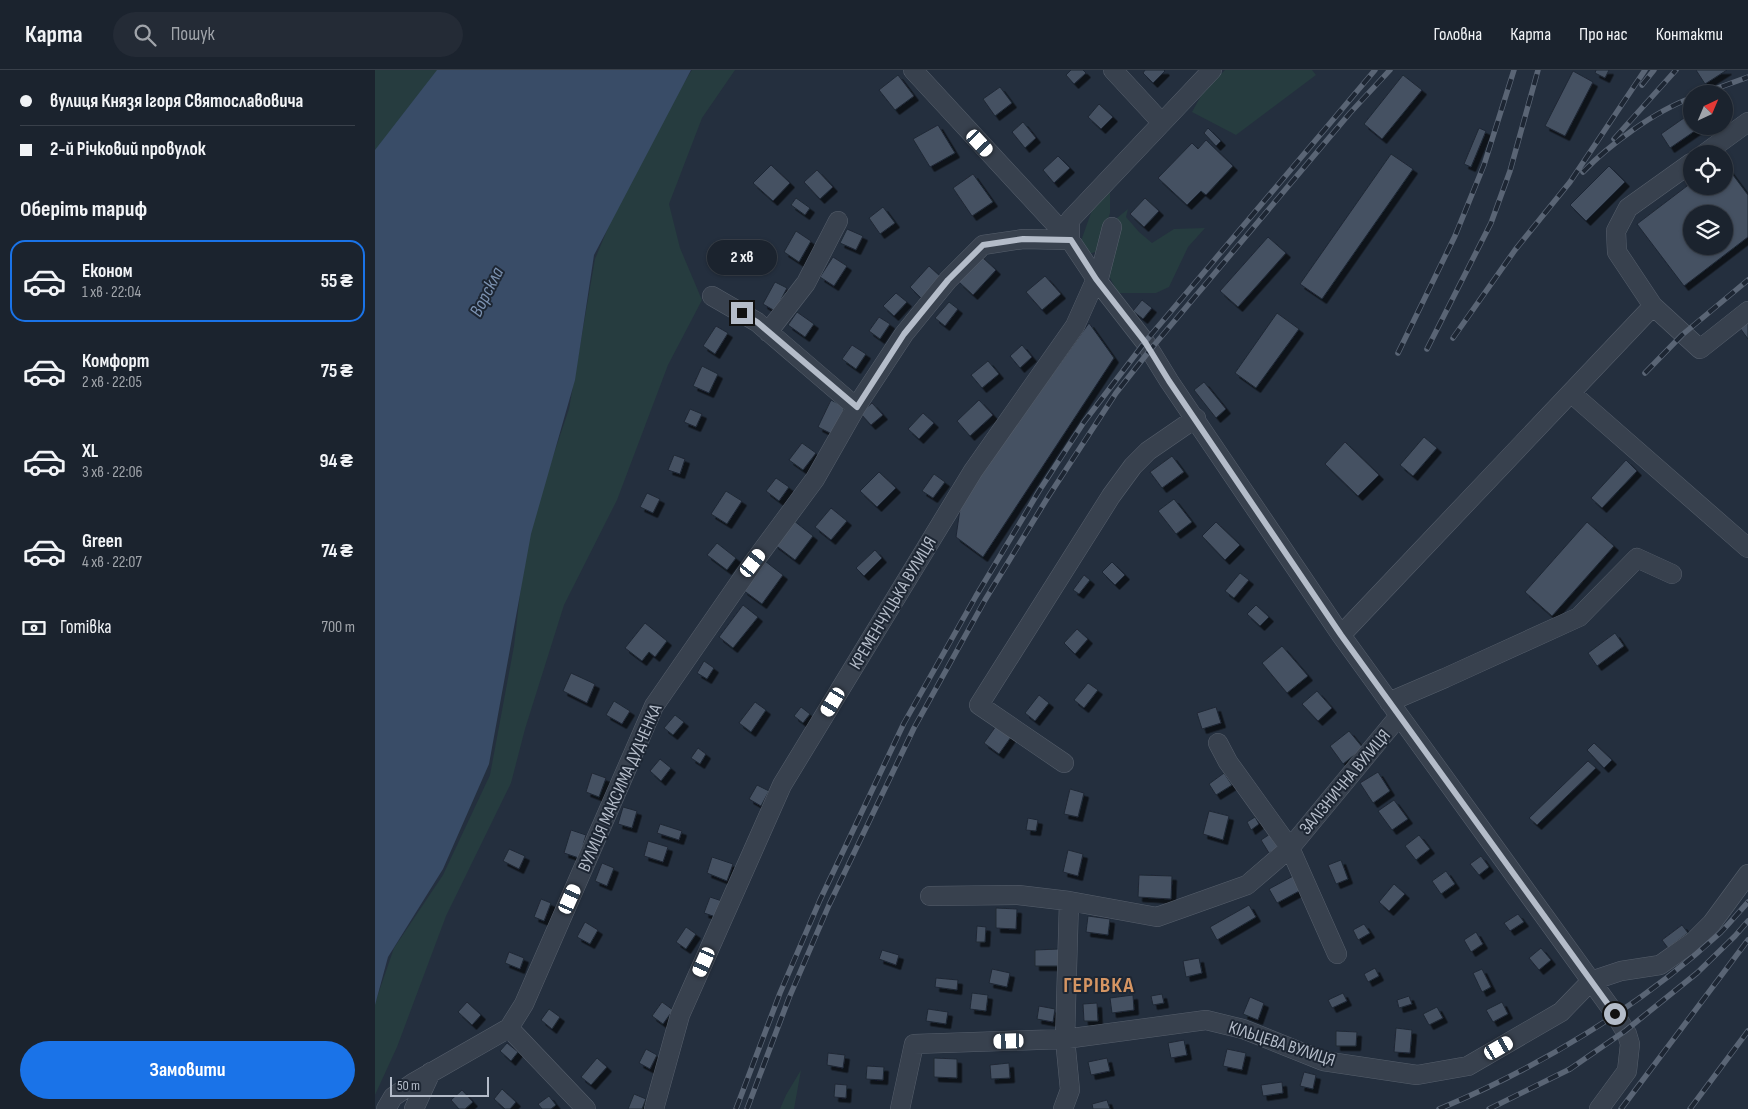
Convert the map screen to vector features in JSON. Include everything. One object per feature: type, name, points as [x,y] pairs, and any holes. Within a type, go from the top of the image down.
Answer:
[{"type":"street","points":[[1113,70],[1162,123]]},
{"type":"street","points":[[1071,240],[1070,220],[1211,70]]},
{"type":"street","points":[[916,71],[1071,240],[1097,280],[1145,342],[1169,381],[1196,418],[1341,635],[1615,1014],[1627,1034],[1630,1044],[1627,1071],[1599,1109]]},
{"type":"street","points":[[1717,145],[1747,125]]},
{"type":"street","points":[[1683,169],[1628,208],[1616,231],[1617,252],[1653,306],[1700,349],[1748,311]]},
{"type":"street","points":[[768,332],[807,283],[837,221]]},
{"type":"street","name":"КРЕМЕНЧУЦЬКА ВУЛИЦЯ","points":[[654,1109],[680,1015],[782,785],[973,471],[1075,326],[1097,280],[1112,227]]},
{"type":"street","name":"ВУЛИЦЯ МАКСИМА ДУДЧЕНКА","points":[[386,1109],[393,1097],[413,1083],[509,1028],[524,1004],[654,706],[753,563],[815,479],[857,407],[904,334],[948,280],[983,245],[1023,239],[1071,240]]},
{"type":"street","points":[[712,296],[757,322],[857,407]]},
{"type":"street","points":[[1341,635],[1653,306]]},
{"type":"street","points":[[1571,393],[1748,548]]},
{"type":"street","points":[[1064,764],[979,705],[1111,496],[1133,466],[1148,450],[1196,418]]},
{"type":"street","points":[[1395,709],[1445,678],[1579,616],[1637,558],[1672,574]]},
{"type":"street","name":"ЗАЛІЗНИЧНА ВУЛИЦЯ","points":[[930,896],[1019,895],[1069,901],[1157,917],[1247,885],[1290,848],[1395,709]]},
{"type":"street","name":"ЗАЛІЗНИЧНА ВУЛИЦЯ","points":[[1218,743],[1228,762],[1290,848],[1337,954]]},
{"type":"street","points":[[1591,981],[1621,971],[1660,965],[1694,941],[1712,923],[1748,874]]},
{"type":"street","points":[[1063,1109],[1070,1090],[1065,1039],[1069,901]]},
{"type":"street","name":"КІЛЬЦЕВА ВУЛИЦЯ","points":[[900,1109],[914,1044],[1065,1039],[1206,1020],[1243,1030],[1323,1061],[1417,1075],[1468,1066],[1561,1012],[1591,981]]},
{"type":"street","points":[[509,1028],[586,1109]]},
{"type":"street","points":[[414,1109],[431,1072]]},
{"type":"green space","points":[[375,70],[440,70],[375,159]]},
{"type":"green space","points":[[692,70],[735,70],[702,118],[669,204],[680,248],[702,300],[668,365],[617,500],[564,605],[525,729],[511,783],[446,916],[397,1047],[375,1095],[375,1003],[394,948],[443,875],[490,775],[514,646],[527,533],[569,409],[595,259],[640,151]]},
{"type":"green space","points":[[1225,70],[1312,70],[1316,75],[1236,135],[1192,112],[1202,94]]},
{"type":"green space","points":[[1110,187],[1110,213],[1098,251],[1086,255],[1081,241],[1092,210]]},
{"type":"green space","points":[[1128,209],[1126,217],[1152,243],[1174,229],[1205,228],[1188,247],[1169,287],[1156,293],[1118,293],[1107,272],[1117,218]]},
{"type":"green space","points":[[801,1070],[794,1109],[780,1109],[786,1095]]},
{"type":"water","name":"Ворскла","points":[[437,70],[691,70],[594,255],[575,380],[531,534],[489,764],[443,869],[388,957],[375,1005],[375,150]]},
{"type":"building","points":[[1071,70],[1083,70],[1086,73],[1074,84],[1066,75]]},
{"type":"building","points":[[1145,70],[1165,71],[1153,83],[1143,73]]},
{"type":"building","points":[[1596,70],[1609,70],[1605,78],[1595,73]]},
{"type":"building","points":[[1696,70],[1727,70],[1705,84]]},
{"type":"building","points":[[1573,71],[1593,82],[1565,136],[1545,126]]},
{"type":"building","points":[[898,75],[914,96],[895,110],[879,90]]},
{"type":"building","points":[[1403,75],[1422,90],[1382,139],[1364,124]]},
{"type":"building","points":[[1000,87],[1012,103],[995,116],[983,99]]},
{"type":"building","points":[[1099,104],[1113,117],[1101,129],[1088,117]]},
{"type":"building","points":[[1683,119],[1683,135],[1689,135],[1670,148],[1661,134]]},
{"type":"building","points":[[1023,122],[1036,138],[1025,148],[1012,132]]},
{"type":"building","points":[[938,125],[955,153],[930,167],[913,139]]},
{"type":"building","points":[[1208,128],[1221,141],[1216,146],[1204,133]]},
{"type":"building","points":[[1479,128],[1486,131],[1471,167],[1464,164]]},
{"type":"building","points":[[1206,140],[1233,166],[1206,195],[1201,191],[1187,205],[1158,178],[1192,143],[1198,149]]},
{"type":"building","points":[[1391,154],[1413,169],[1322,299],[1300,284]]},
{"type":"building","points":[[1058,156],[1070,168],[1054,183],[1043,170]]},
{"type":"building","points":[[771,165],[790,183],[773,201],[753,183]]},
{"type":"building","points":[[1609,166],[1625,182],[1586,221],[1570,205]]},
{"type":"building","points":[[817,170],[833,187],[820,199],[804,182]]},
{"type":"building","points":[[973,174],[993,202],[972,216],[953,188]]},
{"type":"building","points":[[1733,175],[1748,195],[1748,237],[1733,248],[1733,205],[1683,205],[1683,255],[1724,255],[1684,286],[1637,224],[1683,189],[1683,195],[1733,195]]},
{"type":"building","points":[[796,198],[810,208],[805,215],[791,205]]},
{"type":"building","points":[[1145,198],[1159,211],[1144,227],[1130,214]]},
{"type":"building","points":[[883,207],[895,223],[880,234],[869,218]]},
{"type":"building","points":[[847,229],[863,236],[856,250],[840,243]]},
{"type":"building","points":[[796,231],[811,241],[799,262],[784,252]]},
{"type":"building","points":[[1268,237],[1286,253],[1238,307],[1220,291]]},
{"type":"building","points":[[833,257],[847,266],[834,286],[820,277]]},
{"type":"building","points":[[982,257],[996,270],[973,295],[959,282]]},
{"type":"building","points":[[929,266],[941,277],[921,298],[910,287]]},
{"type":"building","points":[[1045,276],[1061,294],[1042,310],[1026,292]]},
{"type":"building","points":[[775,282],[787,288],[775,311],[763,304]]},
{"type":"building","points":[[896,293],[907,302],[894,316],[883,306]]},
{"type":"building","points":[[1142,300],[1152,308],[1143,319],[1133,311]]},
{"type":"building","points":[[949,302],[958,309],[945,326],[935,318]]},
{"type":"building","points":[[797,312],[814,324],[805,337],[788,325]]},
{"type":"building","points":[[1277,313],[1299,329],[1256,388],[1235,373]]},
{"type":"building","points":[[879,317],[890,324],[880,339],[869,331]]},
{"type":"building","points":[[1748,322],[1748,339],[1740,328]]},
{"type":"building","points":[[1089,323],[1114,358],[983,557],[956,537],[961,502]]},
{"type":"building","points":[[716,326],[728,333],[715,354],[703,346]]},
{"type":"building","points":[[852,345],[866,354],[856,369],[842,359]]},
{"type":"building","points":[[1022,345],[1032,357],[1020,368],[1010,356]]},
{"type":"building","points":[[988,361],[999,374],[982,388],[971,375]]},
{"type":"building","points":[[702,366],[718,374],[709,393],[693,386]]},
{"type":"building","points":[[1204,382],[1226,409],[1216,418],[1194,390]]},
{"type":"building","points":[[831,400],[845,407],[832,434],[818,427]]},
{"type":"building","points":[[979,400],[993,415],[970,436],[957,421]]},
{"type":"building","points":[[872,403],[883,415],[871,425],[860,413]]},
{"type":"building","points":[[690,409],[702,414],[696,427],[684,422]]},
{"type":"building","points":[[923,413],[934,423],[919,439],[908,429]]},
{"type":"building","points":[[1424,437],[1437,448],[1413,476],[1400,465]]},
{"type":"building","points":[[1345,442],[1379,475],[1358,496],[1325,464]]},
{"type":"building","points":[[802,443],[816,453],[803,470],[789,460]]},
{"type":"building","points":[[674,455],[685,459],[680,474],[668,470]]},
{"type":"building","points":[[1172,456],[1184,472],[1162,488],[1150,472]]},
{"type":"building","points":[[1626,460],[1637,471],[1602,508],[1591,498]]},
{"type":"building","points":[[879,472],[896,488],[877,507],[860,491]]},
{"type":"building","points":[[934,474],[945,482],[933,498],[922,491]]},
{"type":"building","points":[[776,478],[789,487],[779,501],[766,491]]},
{"type":"building","points":[[726,491],[742,501],[727,524],[711,514]]},
{"type":"building","points":[[647,493],[660,499],[653,513],[640,507]]},
{"type":"building","points":[[1174,499],[1192,522],[1176,534],[1158,511]]},
{"type":"building","points":[[831,508],[847,521],[831,540],[815,527]]},
{"type":"building","points":[[793,520],[813,536],[795,560],[774,544]]},
{"type":"building","points":[[1216,522],[1240,545],[1225,560],[1202,536]]},
{"type":"building","points":[[1587,522],[1614,546],[1552,616],[1525,592]]},
{"type":"building","points":[[717,543],[736,558],[727,570],[707,555]]},
{"type":"building","points":[[875,550],[882,558],[864,576],[856,568]]},
{"type":"building","points":[[765,561],[783,575],[762,604],[743,590]]},
{"type":"building","points":[[1112,562],[1125,575],[1115,585],[1102,572]]},
{"type":"building","points":[[1240,573],[1249,580],[1234,598],[1225,591]]},
{"type":"building","points":[[1084,575],[1090,580],[1079,594],[1073,590]]},
{"type":"building","points":[[743,605],[758,617],[733,648],[719,637]]},
{"type":"building","points":[[1256,605],[1269,617],[1260,626],[1247,614]]},
{"type":"building","points":[[645,623],[667,641],[655,657],[649,652],[642,661],[625,648]]},
{"type":"building","points":[[1077,629],[1088,639],[1075,654],[1064,643]]},
{"type":"building","points":[[1615,633],[1624,646],[1597,666],[1588,653]]},
{"type":"building","points":[[1282,646],[1308,676],[1287,693],[1262,663]]},
{"type":"building","points":[[704,661],[714,668],[707,679],[697,673]]},
{"type":"building","points":[[571,673],[595,684],[587,703],[563,691]]},
{"type":"building","points":[[1088,683],[1098,690],[1084,708],[1074,700]]},
{"type":"building","points":[[1317,691],[1332,708],[1318,721],[1302,704]]},
{"type":"building","points":[[1039,695],[1049,703],[1035,721],[1025,713]]},
{"type":"building","points":[[614,701],[630,711],[622,724],[606,715]]},
{"type":"building","points":[[755,702],[766,710],[751,732],[739,723]]},
{"type":"building","points":[[801,707],[810,714],[803,723],[794,716]]},
{"type":"building","points":[[1216,707],[1221,723],[1202,729],[1197,713]]},
{"type":"building","points":[[675,715],[684,722],[673,735],[664,728]]},
{"type":"building","points":[[996,726],[1011,737],[999,754],[984,743]]},
{"type":"building","points":[[1349,731],[1363,748],[1343,764],[1330,746]]},
{"type":"building","points":[[1594,743],[1612,760],[1604,768],[1587,750]]},
{"type":"building","points":[[698,748],[706,754],[700,764],[691,758]]},
{"type":"building","points":[[660,759],[671,768],[661,781],[650,771]]},
{"type":"building","points":[[1588,761],[1596,768],[1537,825],[1529,818]]},
{"type":"building","points":[[1378,772],[1390,791],[1373,803],[1360,783]]},
{"type":"building","points":[[592,773],[606,778],[599,797],[586,792]]},
{"type":"building","points":[[1224,773],[1232,785],[1216,795],[1209,784]]},
{"type":"building","points":[[757,785],[769,791],[761,806],[749,799]]},
{"type":"building","points":[[1070,789],[1084,793],[1078,817],[1064,814]]},
{"type":"building","points":[[1394,800],[1408,819],[1392,830],[1378,811]]},
{"type":"building","points":[[623,807],[637,811],[632,828],[618,824]]},
{"type":"building","points":[[1209,811],[1229,816],[1223,840],[1203,834]]},
{"type":"building","points":[[1255,817],[1259,824],[1251,830],[1247,822]]},
{"type":"building","points":[[1028,818],[1038,820],[1036,831],[1026,830]]},
{"type":"building","points":[[660,824],[682,831],[679,840],[657,833]]},
{"type":"building","points":[[571,830],[586,835],[579,858],[564,853]]},
{"type":"building","points":[[1270,834],[1279,847],[1269,853],[1261,840]]},
{"type":"building","points":[[1419,835],[1430,849],[1416,860],[1405,846]]},
{"type":"building","points":[[648,841],[668,847],[663,862],[644,856]]},
{"type":"building","points":[[509,849],[525,856],[519,869],[503,861]]},
{"type":"building","points":[[1068,850],[1083,854],[1078,876],[1063,872]]},
{"type":"building","points":[[1481,856],[1489,867],[1479,875],[1470,864]]},
{"type":"building","points":[[712,857],[733,864],[727,881],[707,873]]},
{"type":"building","points":[[1341,860],[1348,879],[1336,884],[1328,865]]},
{"type":"building","points":[[602,863],[614,868],[607,886],[595,881]]},
{"type":"building","points":[[1446,871],[1455,884],[1441,894],[1432,881]]},
{"type":"building","points":[[1139,875],[1172,876],[1171,899],[1138,897]]},
{"type":"building","points":[[1295,875],[1303,889],[1277,903],[1269,889]]},
{"type":"building","points":[[1394,884],[1405,894],[1389,911],[1379,902]]},
{"type":"building","points":[[710,897],[722,901],[716,917],[704,913]]},
{"type":"building","points":[[541,899],[551,903],[544,921],[534,917]]},
{"type":"building","points":[[1249,905],[1256,917],[1217,940],[1210,927]]},
{"type":"building","points":[[996,908],[1017,909],[1016,929],[996,928]]},
{"type":"building","points":[[1518,914],[1524,922],[1510,931],[1504,923]]},
{"type":"building","points":[[1088,916],[1110,919],[1108,935],[1086,932]]},
{"type":"building","points":[[585,922],[598,930],[590,944],[577,937]]},
{"type":"building","points":[[1364,924],[1370,933],[1358,940],[1353,930]]},
{"type":"building","points":[[1682,925],[1688,933],[1668,948],[1662,940]]},
{"type":"building","points":[[977,926],[986,927],[985,942],[976,942]]},
{"type":"building","points":[[686,927],[696,934],[686,949],[676,942]]},
{"type":"building","points":[[1476,932],[1483,944],[1471,952],[1464,940]]},
{"type":"building","points":[[1541,948],[1551,960],[1539,970],[1529,958]]},
{"type":"building","points":[[1059,949],[1059,966],[1035,966],[1035,950]]},
{"type":"building","points":[[882,950],[899,955],[896,965],[879,959]]},
{"type":"building","points":[[509,952],[524,958],[520,969],[505,963]]},
{"type":"building","points":[[1199,958],[1202,973],[1186,977],[1183,961]]},
{"type":"building","points":[[1375,968],[1379,976],[1368,982],[1364,974]]},
{"type":"building","points":[[992,969],[1010,973],[1007,987],[989,983]]},
{"type":"building","points":[[1482,969],[1491,987],[1482,992],[1473,973]]},
{"type":"building","points":[[936,978],[958,980],[957,990],[935,987]]},
{"type":"building","points":[[972,993],[988,995],[986,1011],[970,1009]]},
{"type":"building","points":[[1343,993],[1347,1001],[1332,1008],[1328,1000]]},
{"type":"building","points":[[1162,994],[1164,1003],[1153,1005],[1151,996]]},
{"type":"building","points":[[1133,995],[1134,1010],[1112,1013],[1110,998]]},
{"type":"building","points":[[1409,996],[1412,1004],[1399,1008],[1397,1000]]},
{"type":"building","points":[[1250,997],[1264,1003],[1258,1020],[1243,1014]]},
{"type":"building","points":[[467,1002],[481,1015],[472,1025],[458,1012]]},
{"type":"building","points":[[662,1002],[673,1010],[663,1024],[652,1016]]},
{"type":"building","points":[[1502,1002],[1508,1014],[1493,1022],[1486,1010]]},
{"type":"building","points":[[1097,1003],[1098,1021],[1084,1021],[1083,1004]]},
{"type":"building","points":[[1039,1006],[1055,1009],[1053,1022],[1037,1019]]},
{"type":"building","points":[[1437,1007],[1443,1018],[1429,1025],[1423,1014]]},
{"type":"building","points":[[549,1009],[560,1017],[552,1029],[541,1020]]},
{"type":"building","points":[[928,1009],[948,1012],[946,1024],[926,1021]]},
{"type":"building","points":[[1396,1028],[1412,1030],[1410,1053],[1394,1052]]},
{"type":"building","points":[[1336,1031],[1357,1032],[1356,1046],[1336,1046]]},
{"type":"building","points":[[1184,1040],[1187,1055],[1171,1058],[1168,1043]]},
{"type":"building","points":[[507,1043],[518,1052],[511,1061],[500,1051]]},
{"type":"building","points":[[646,1049],[657,1055],[650,1069],[639,1063]]},
{"type":"building","points":[[1227,1049],[1246,1053],[1242,1070],[1223,1066]]},
{"type":"building","points":[[828,1053],[845,1055],[843,1068],[827,1065]]},
{"type":"building","points":[[597,1058],[607,1067],[591,1085],[581,1077]]},
{"type":"building","points":[[934,1058],[957,1059],[957,1078],[934,1077]]},
{"type":"building","points":[[1107,1058],[1110,1071],[1091,1075],[1088,1062]]},
{"type":"building","points":[[1009,1063],[1010,1078],[991,1079],[990,1065]]},
{"type":"building","points":[[867,1066],[884,1067],[883,1080],[866,1079]]},
{"type":"building","points":[[1304,1072],[1316,1075],[1313,1089],[1300,1086]]},
{"type":"building","points":[[1282,1082],[1283,1093],[1263,1096],[1261,1085]]},
{"type":"building","points":[[835,1084],[847,1085],[846,1098],[834,1097]]},
{"type":"building","points":[[502,1089],[516,1102],[510,1109],[505,1109],[494,1099]]},
{"type":"building","points":[[462,1090],[473,1102],[465,1109],[459,1109],[451,1100]]},
{"type":"building","points":[[634,1094],[646,1099],[642,1109],[628,1109]]},
{"type":"building","points":[[549,1096],[556,1105],[551,1109],[542,1109],[538,1104]]},
{"type":"building","points":[[1107,1100],[1110,1109],[1093,1109],[1092,1104]]},
{"type":"railway","points":[[736,1109],[780,993],[820,900],[904,723],[976,596],[1039,491],[1084,422],[1145,342],[1375,70]]},
{"type":"railway","points":[[747,1109],[789,998],[829,905],[914,728],[985,600],[1048,497],[1116,393],[1150,350],[1350,113],[1390,70]]},
{"type":"railway","points":[[1398,353],[1455,236],[1484,165],[1514,70]]},
{"type":"railway","points":[[1427,349],[1491,223],[1510,171],[1538,70]]},
{"type":"railway","points":[[1453,338],[1515,250],[1570,182],[1645,70]]},
{"type":"railway","points":[[1642,85],[1654,70]]},
{"type":"railway","points":[[1614,139],[1676,70]]},
{"type":"railway","points":[[1726,85],[1748,77]]},
{"type":"railway","points":[[1583,172],[1633,130],[1663,111],[1683,101]]},
{"type":"railway","points":[[1645,373],[1682,335],[1748,280]]},
{"type":"railway","points":[[1439,1109],[1514,1074],[1551,1054],[1622,1010],[1689,960],[1720,933],[1748,902]]},
{"type":"railway","points":[[1489,1109],[1570,1069],[1625,1031],[1697,973],[1748,921]]},
{"type":"railway","points":[[1621,1109],[1748,940]]},
{"type":"railway","points":[[1690,1109],[1748,1031]]},
{"type":"district","name":"ГЕРІВКА","points":[[1099,985]]},
{"type":"route","points":[[742,313],[757,322],[857,407],[904,334],[948,280],[983,245],[1023,239],[1071,240],[1096,279],[1145,342],[1169,381],[1196,418],[1341,635],[1615,1014]]}]
